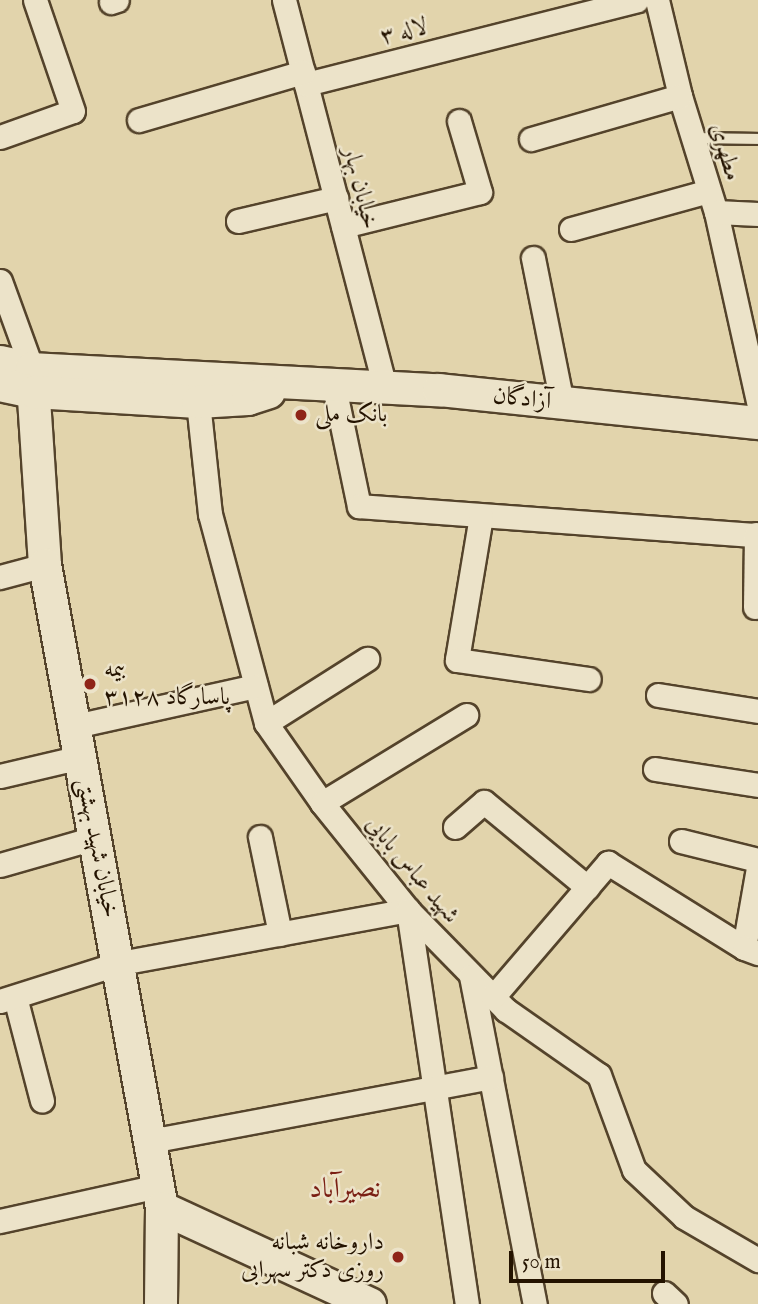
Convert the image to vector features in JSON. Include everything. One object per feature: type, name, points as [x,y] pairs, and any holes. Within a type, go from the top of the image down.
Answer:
[{"type":"street","points":[[0,137],[73,111],[35,0]]},
{"type":"street","name":"خیابان بهار","points":[[284,0],[385,389]]},
{"type":"street","name":"لاله ۳","points":[[139,120],[637,0]]},
{"type":"street","name":"مطهری","points":[[657,0],[680,96],[696,138],[712,201],[758,402]]},
{"type":"street","points":[[531,139],[680,96]]},
{"type":"street","points":[[343,226],[480,192],[459,121]]},
{"type":"street","points":[[238,221],[336,198]]},
{"type":"street","points":[[571,229],[712,201],[758,214]]},
{"type":"street","points":[[533,258],[562,403]]},
{"type":"street","points":[[0,281],[33,381]]},
{"type":"street","name":"آزادگان","points":[[0,362],[33,381],[198,402],[248,399],[286,385]]},
{"type":"street","name":"آزادگان","points":[[0,384],[33,381],[245,379],[286,385],[333,382],[758,423]]},
{"type":"street","name":"خیابان شهید بهشتی","points":[[33,381],[45,565],[94,838],[120,964],[160,1197],[160,1304]]},
{"type":"street","points":[[333,382],[359,506],[757,535],[755,607]]},
{"type":"street","name":"شهید عباس بابایی","points":[[198,402],[210,514],[266,723],[321,803],[408,910],[493,997],[599,1075],[634,1170],[684,1217],[758,1260]]},
{"type":"street","points":[[481,516],[457,660],[589,679]]},
{"type":"street","points":[[0,576],[45,565]]},
{"type":"street","points":[[266,723],[367,659]]},
{"type":"street","points":[[75,726],[256,686]]},
{"type":"street","points":[[658,695],[758,711]]},
{"type":"street","points":[[321,803],[466,715]]},
{"type":"street","points":[[0,776],[80,757]]},
{"type":"street","points":[[655,769],[758,785]]},
{"type":"street","points":[[455,827],[484,802],[587,887]]},
{"type":"street","points":[[260,837],[280,934]]},
{"type":"street","points":[[0,865],[94,838]]},
{"type":"street","points":[[681,841],[758,860]]},
{"type":"street","points":[[493,997],[608,863],[751,950],[758,868]]},
{"type":"street","points":[[42,1101],[8,999],[120,964],[408,910],[467,1304]]},
{"type":"street","points":[[471,976],[535,1304]]},
{"type":"street","points":[[150,1141],[491,1077]]},
{"type":"street","points":[[0,1221],[160,1197],[340,1297],[370,1304]]},
{"type":"lane","points":[[696,138],[758,139]]},
{"type":"place","name":"بانک ملی","points":[[301,415]]},
{"type":"place","name":"بیمه پاسارگاد ۳۱۲۸","points":[[90,684]]},
{"type":"place","name":"داروخانه شبانه روزی دکتر سهرابی","points":[[398,1257]]},
{"type":"district","name":"نصیرآباد","points":[[345,1190]]}]
